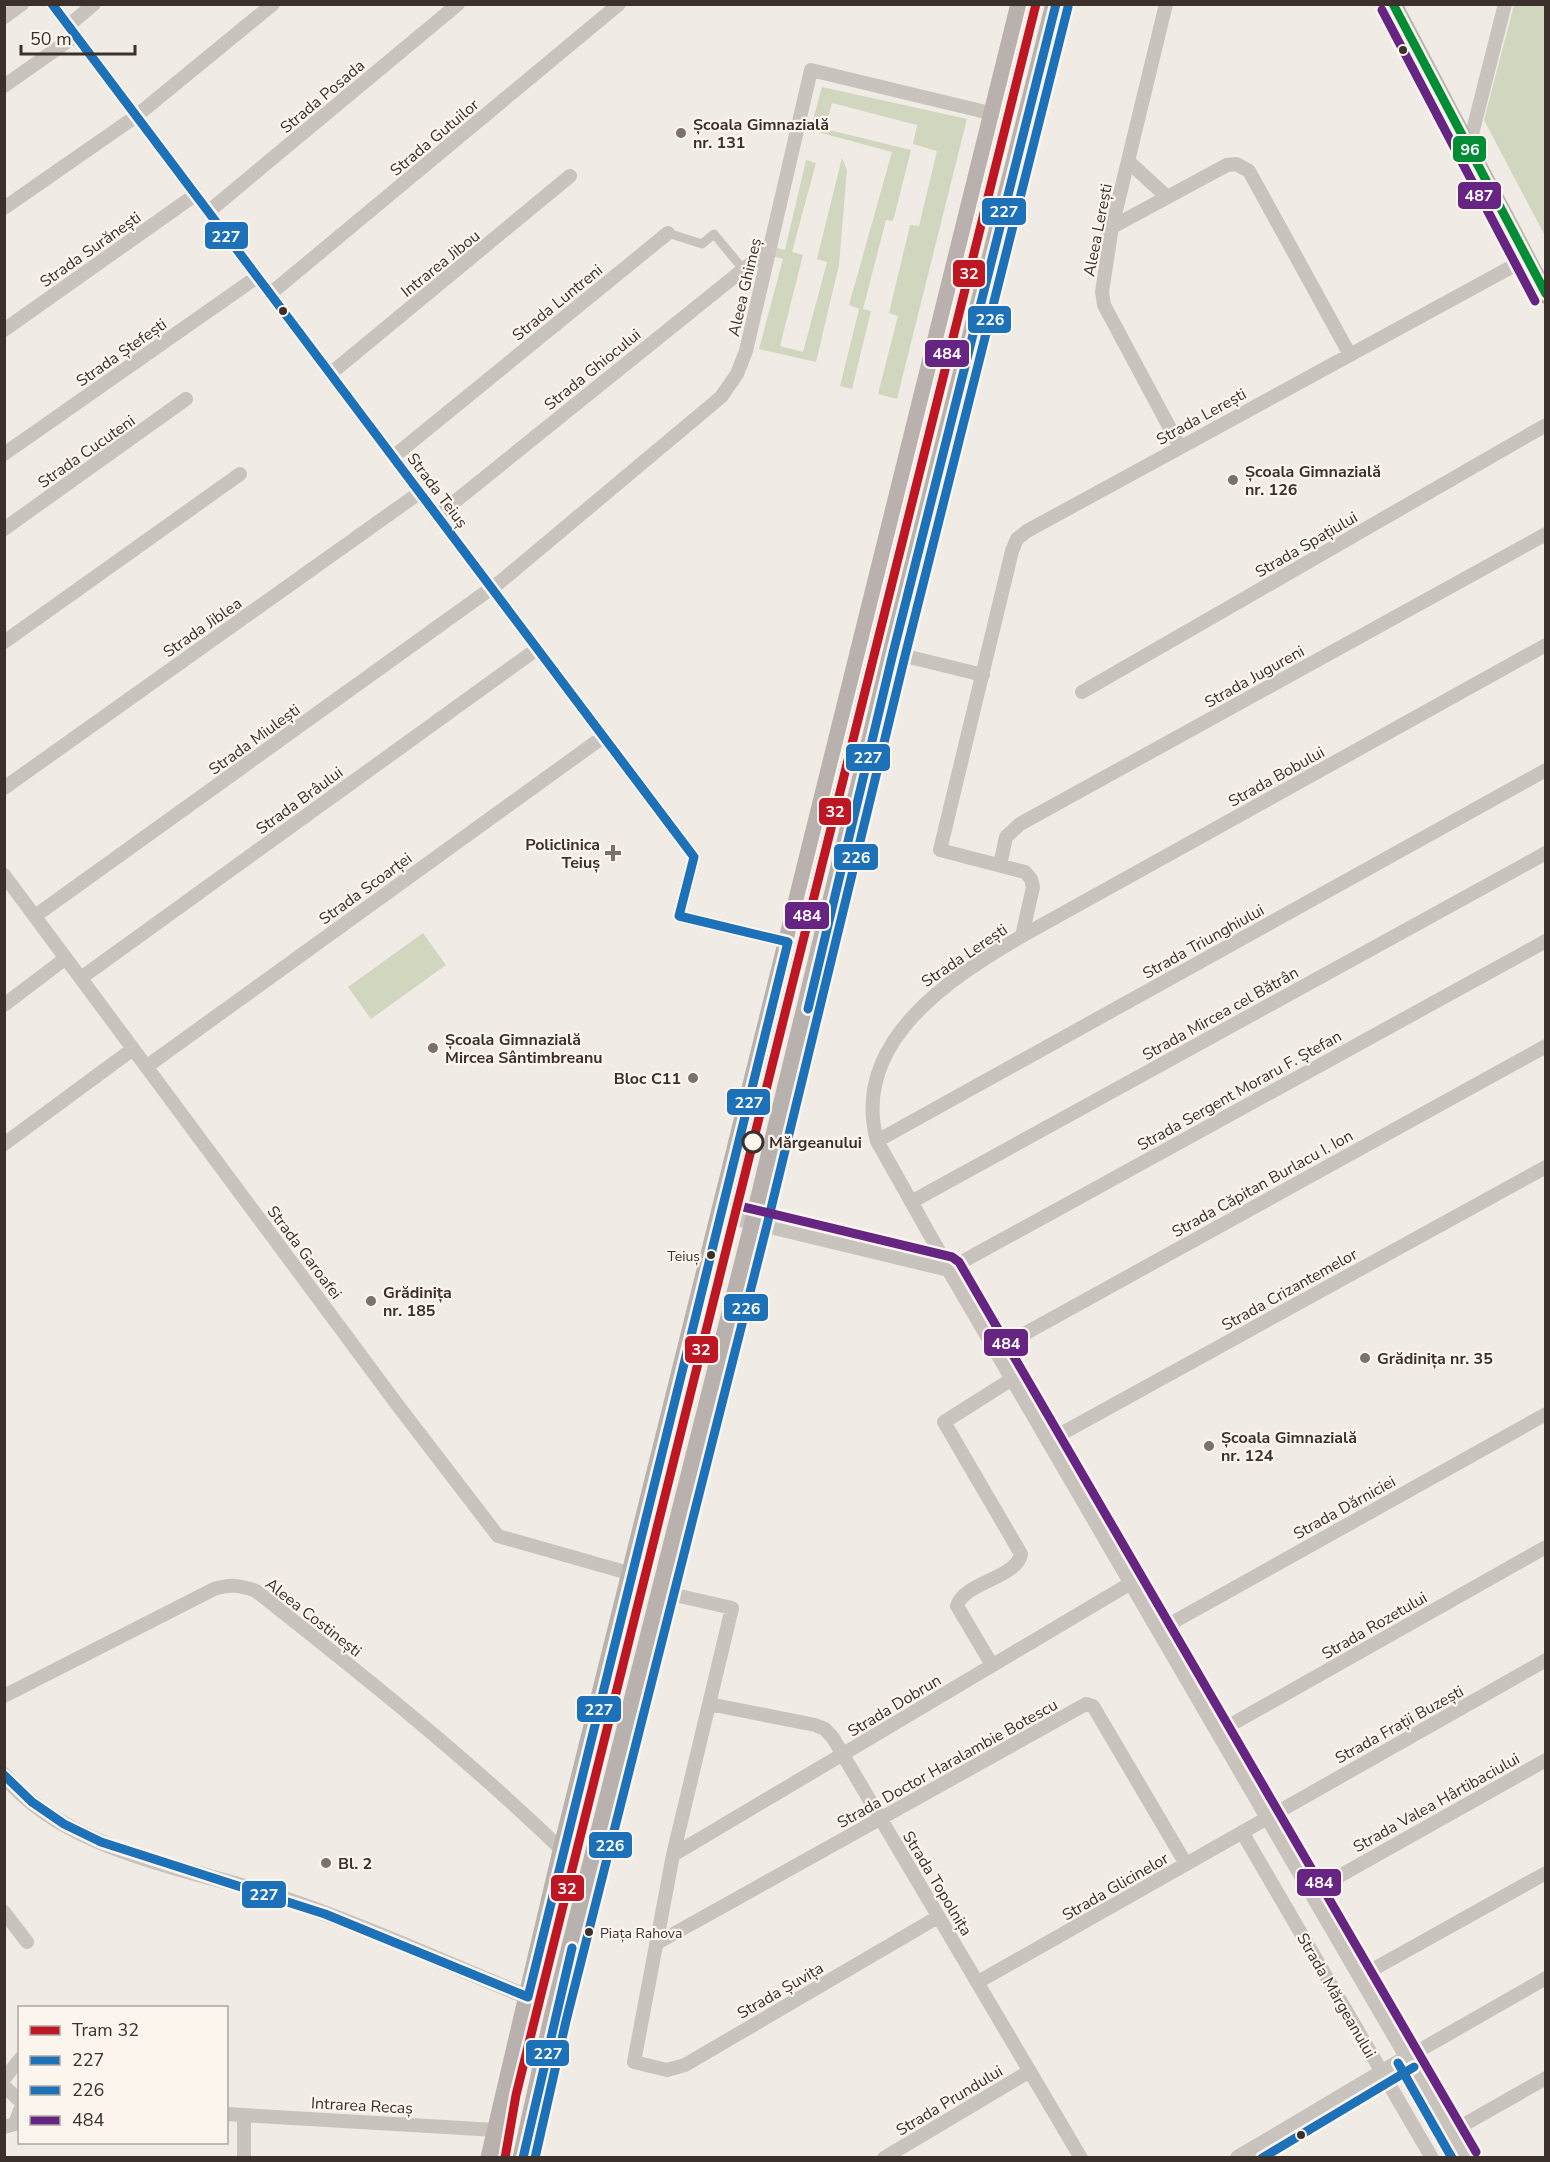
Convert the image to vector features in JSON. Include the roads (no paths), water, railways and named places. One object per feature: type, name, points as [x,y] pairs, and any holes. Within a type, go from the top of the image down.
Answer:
[{"type":"main road","points":[[492,2157],[496,2130],[563,1851],[1021,4]]},
{"type":"main road","points":[[523,2157],[552,2028],[755,1222],[1056,4]]},
{"type":"main road","points":[[1394,4],[1545,295]]},
{"type":"street","points":[[4,17],[22,4]]},
{"type":"street","name":"Strada Teiuș","points":[[52,4],[694,857],[679,916],[788,942]]},
{"type":"street","points":[[4,86],[71,31],[94,4]]},
{"type":"street","points":[[4,208],[135,117],[273,4]]},
{"type":"street","name":"Strada Posada","points":[[208,212],[458,4]]},
{"type":"street","name":"Strada Gutuilor","points":[[270,294],[619,4]]},
{"type":"street","name":"Aleea Lerești","points":[[1166,4],[1112,227],[1102,292],[1104,305],[1180,447]]},
{"type":"street","points":[[1469,146],[1505,4]]},
{"type":"street","name":"Aleea Ghimeș","points":[[491,589],[669,442],[730,387],[746,351],[811,70],[994,114]]},
{"type":"street","points":[[1128,161],[1167,197]]},
{"type":"street","points":[[1112,227],[1227,165],[1236,164],[1249,171],[1349,353]]},
{"type":"street","name":"Intrarea Jibou","points":[[330,374],[570,176]]},
{"type":"street","name":"Strada Surănești","points":[[4,330],[195,195]]},
{"type":"street","name":"Strada Luntreni","points":[[393,458],[668,233],[702,244],[714,234],[743,269]]},
{"type":"street","name":"Strada Ghiocului","points":[[437,516],[770,248]]},
{"type":"street","name":"Strada Lerești","points":[[877,1141],[873,1120],[877,1078],[884,1059],[903,1027],[949,982],[1022,936],[1033,887],[1032,879],[1025,872],[940,850],[1012,551],[1017,539],[1027,531],[1349,353],[1526,259]]},
{"type":"street","name":"Strada Ștefești","points":[[4,454],[257,277]]},
{"type":"street","name":"Strada Cucuteni","points":[[4,529],[186,399]]},
{"type":"street","name":"Strada Spațiului","points":[[1082,692],[1545,425]]},
{"type":"street","points":[[4,642],[240,474]]},
{"type":"street","name":"Strada Jiblea","points":[[4,788],[419,493]]},
{"type":"street","name":"Strada Jugureni","points":[[1000,865],[1006,837],[1020,824],[1545,534]]},
{"type":"street","name":"Strada Miulești","points":[[35,916],[491,589]]},
{"type":"street","name":"Strada Bobului","points":[[1022,936],[1545,645]]},
{"type":"street","name":"Strada Brâului","points":[[81,978],[537,649]]},
{"type":"street","points":[[894,653],[983,675]]},
{"type":"street","name":"Strada Scoarței","points":[[146,1067],[603,737]]},
{"type":"street","name":"Strada Triunghiului","points":[[877,1141],[1545,770]]},
{"type":"street","name":"Strada Mircea cel Bătrân","points":[[911,1202],[1545,853]]},
{"type":"street","name":"Strada Garoafei","points":[[4,875],[498,1536],[632,1574]]},
{"type":"street","name":"Strada Sergent Moraru F. Ștefan","points":[[949,1269],[1545,941]]},
{"type":"street","points":[[4,1005],[66,958]]},
{"type":"street","name":"Strada Căpitan Burlacu I. Ion","points":[[995,1350],[1545,1046]]},
{"type":"street","points":[[4,1144],[133,1049]]},
{"type":"street","name":"Strada Mărgeanului","points":[[877,1141],[995,1350],[1466,2157]]},
{"type":"street","name":"Strada Crizantemelor","points":[[1048,1441],[1545,1167]]},
{"type":"street","points":[[720,1214],[949,1269]]},
{"type":"street","points":[[992,1665],[957,1606],[963,1596],[1016,1564],[1021,1554],[944,1422],[1012,1379]]},
{"type":"street","name":"Strada Dărniciei","points":[[1159,1630],[1545,1414]]},
{"type":"street","name":"Strada Rozetului","points":[[1218,1732],[1545,1547]]},
{"type":"street","name":"Strada Dobrun","points":[[673,1855],[1131,1583]]},
{"type":"street","name":"Aleea Costinești","points":[[4,1696],[214,1589],[226,1585],[242,1586],[256,1591],[399,1705],[496,1787],[563,1851]]},
{"type":"street","points":[[657,1942],[673,1855],[732,1608],[662,1592]]},
{"type":"street","name":"Strada Frații Buzești","points":[[1268,1817],[1545,1660]]},
{"type":"street","name":"Strada Topolnița","points":[[709,1704],[815,1725],[833,1738],[1081,2157]]},
{"type":"street","name":"Strada Doctor Haralambie Botescu","points":[[657,1942],[1090,1704],[1186,1864]]},
{"type":"street","name":"Strada Valea Hârtibaciului","points":[[1311,1892],[1545,1760]]},
{"type":"street","points":[[4,1775],[27,1800],[41,1810],[112,1845],[299,1904],[528,1997]]},
{"type":"street","name":"Strada Glicinelor","points":[[978,1982],[1268,1817]]},
{"type":"street","name":"Strada Mărgeanului","points":[[1242,1832],[1432,2157]]},
{"type":"street","points":[[1361,1976],[1545,1873]]},
{"type":"street","points":[[4,1912],[27,1942]]},
{"type":"street","name":"Strada Șuvița","points":[[657,1942],[634,2062],[667,2070],[685,2065],[938,1917]]},
{"type":"street","points":[[1238,2157],[1545,1978]]},
{"type":"street","points":[[4,2079],[18,2062]]},
{"type":"street","name":"Strada Prundului","points":[[884,2157],[1030,2071]]},
{"type":"street","points":[[1451,2132],[1545,2078]]},
{"type":"street","points":[[4,2086],[18,2100]]},
{"type":"street","name":"Intrarea Recaș","points":[[228,2114],[496,2130]]},
{"type":"street","points":[[244,2115],[244,2157]]},
{"type":"street","points":[[4,2127],[15,2124],[18,2116]]},
{"type":"tram line","name":"32","points":[[505,2158],[516,2095],[1036,4]]},
{"type":"place","name":"Școala Gimnazială nr. 131","points":[[681,133]]},
{"type":"place","name":"Școala Gimnazială nr. 126","points":[[1233,480]]},
{"type":"place","name":"Policlinica Teiuș","points":[[613,853]]},
{"type":"place","name":"Școala Gimnazială Mircea Sântimbreanu","points":[[433,1048]]},
{"type":"place","name":"Bloc C11","points":[[693,1078]]},
{"type":"place","name":"Mărgeanului","points":[[753,1142]]},
{"type":"place","name":"Teiuș","points":[[711,1255]]},
{"type":"place","name":"Grădinița nr. 185","points":[[371,1301]]},
{"type":"place","name":"Grădinița nr. 35","points":[[1365,1358]]},
{"type":"place","name":"Școala Gimnazială nr. 124","points":[[1209,1446]]},
{"type":"place","name":"Bl. 2","points":[[326,1863]]},
{"type":"place","name":"Piața Rahova","points":[[589,1932]]}]
